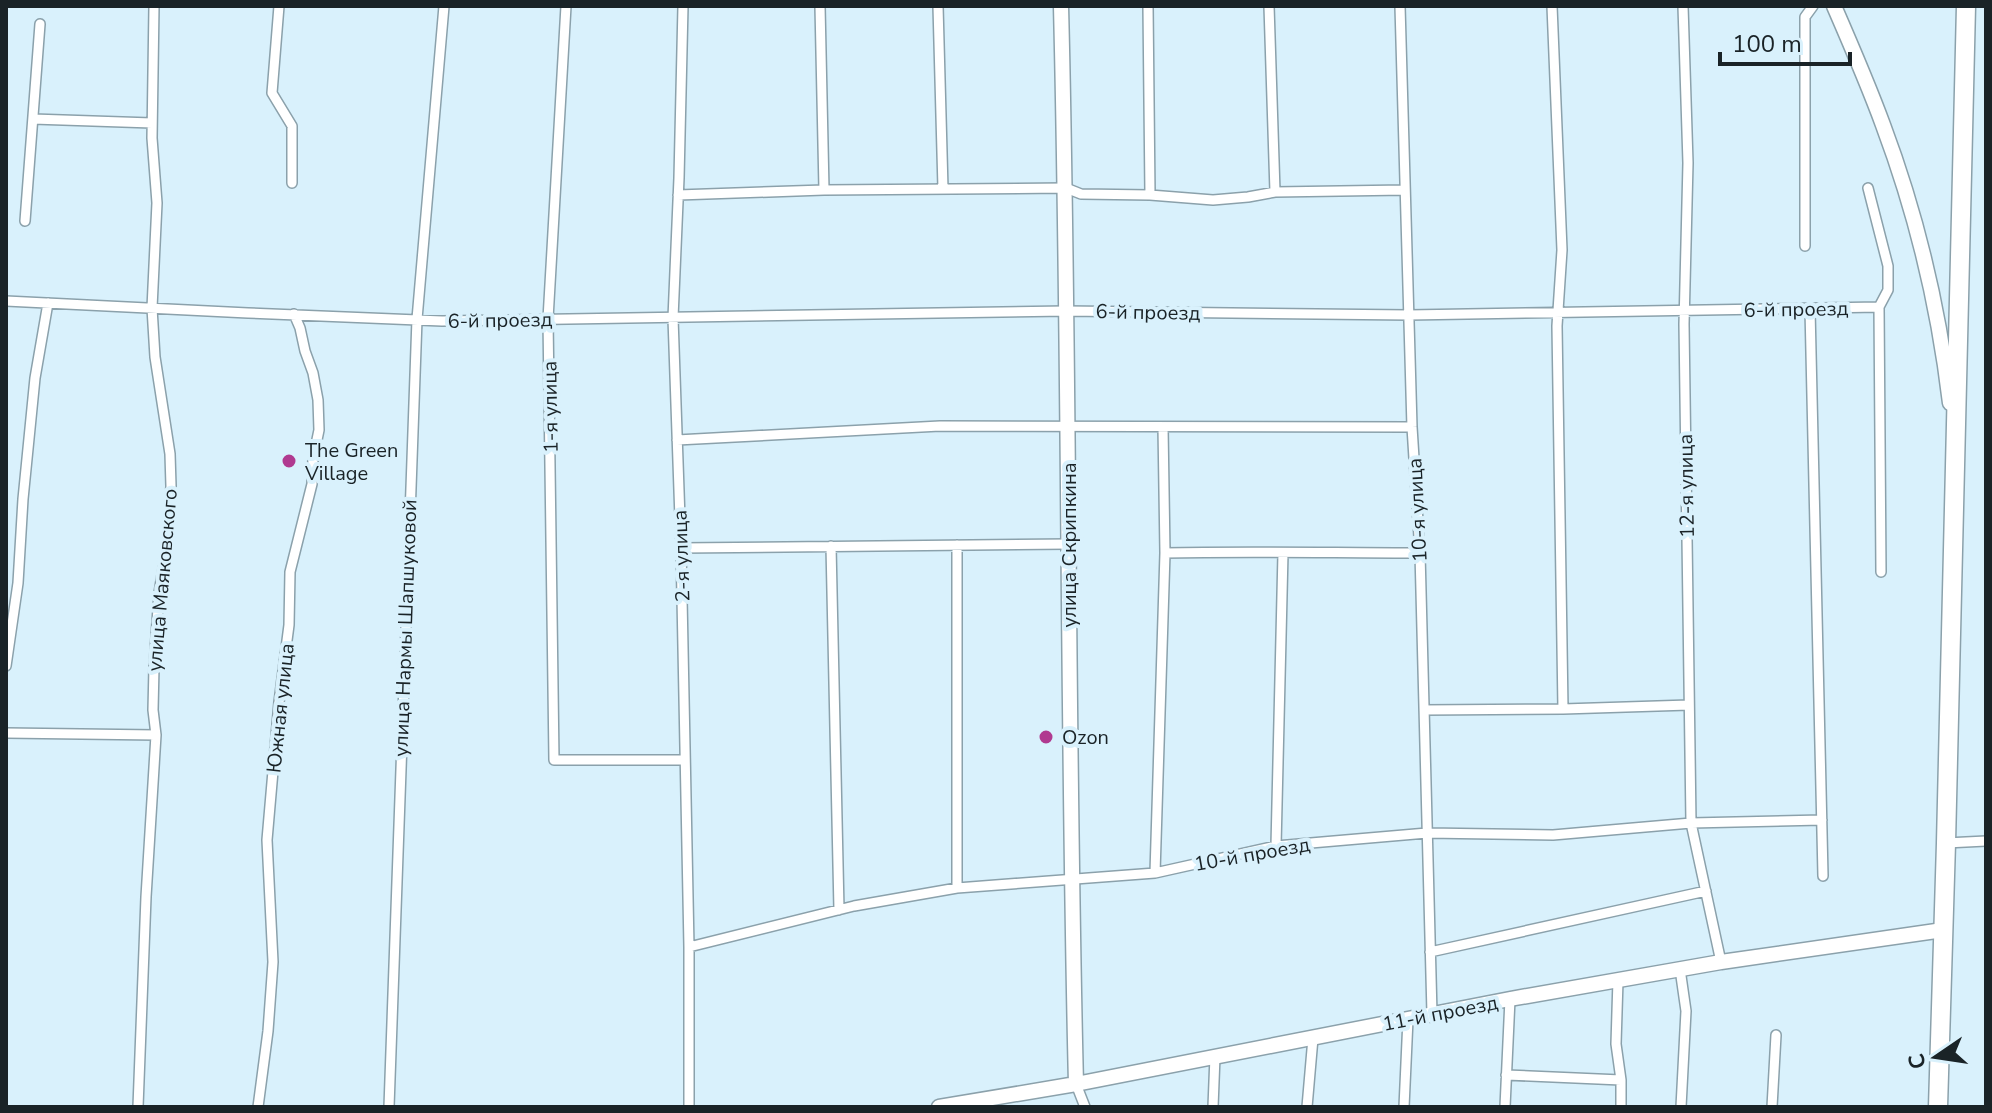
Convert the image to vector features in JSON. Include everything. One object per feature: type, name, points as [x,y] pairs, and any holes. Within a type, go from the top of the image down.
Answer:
[{"type":"highway","points":[[1938,1107],[1966,6]]},
{"type":"street","name":"улица Маяковского","points":[[138,1107],[156,735],[154,667],[159,593],[168,539],[170,454],[155,357],[152,308],[157,203],[152,123],[154,6]]},
{"type":"street","points":[[279,6],[272,93],[292,126],[292,183]]},
{"type":"street","name":"улица Нармы Шапшуковой","points":[[389,1107],[417,319],[444,6]]},
{"type":"street","name":"1-я улица","points":[[566,6],[548,319],[554,760],[685,760]]},
{"type":"street","name":"2-я улица","points":[[683,6],[673,318],[681,548],[689,1107]]},
{"type":"street","points":[[820,6],[824,190]]},
{"type":"street","points":[[938,6],[943,189]]},
{"type":"street","name":"улица Скрипкина","points":[[1061,6],[1066,188],[1071,880],[1076,1084]]},
{"type":"street","points":[[1148,6],[1150,195]]},
{"type":"street","points":[[1269,6],[1275,192]]},
{"type":"street","name":"10-я улица","points":[[1400,6],[1412,427],[1420,553],[1432,1014]]},
{"type":"street","points":[[1552,6],[1562,250],[1558,312],[1563,709]]},
{"type":"street","name":"12-я улица","points":[[1683,6],[1688,163],[1685,310],[1691,823],[1721,962]]},
{"type":"street","points":[[1805,246],[1805,17],[1813,6]]},
{"type":"street","points":[[1834,6],[1884,125],[1905,190],[1944,351],[1954,442]]},
{"type":"street","points":[[25,221],[40,24]]},
{"type":"street","points":[[33,119],[152,123]]},
{"type":"street","points":[[678,195],[1066,188],[1081,194],[1213,200],[1275,192],[1405,190]]},
{"type":"street","points":[[1868,188],[1888,266],[1888,290],[1879,307],[1881,572]]},
{"type":"street","name":"6-й проезд","points":[[6,301],[417,319],[1066,311],[1409,315],[1879,307]]},
{"type":"street","points":[[6,666],[18,583],[35,378],[48,303]]},
{"type":"street","points":[[1810,309],[1823,876]]},
{"type":"street","name":"Южная улица","points":[[258,1107],[273,962],[267,840],[289,625],[290,572],[312,484],[319,430],[313,373],[294,314]]},
{"type":"street","points":[[677,440],[940,426],[1412,427]]},
{"type":"street","points":[[1155,873],[1165,553],[1163,427]]},
{"type":"street","points":[[681,548],[1069,544]]},
{"type":"street","points":[[957,545],[957,888]]},
{"type":"street","points":[[831,546],[839,910]]},
{"type":"street","points":[[1165,553],[1420,553]]},
{"type":"street","points":[[1276,846],[1283,553]]},
{"type":"street","points":[[1424,710],[1689,705]]},
{"type":"street","points":[[6,733],[156,735]]},
{"type":"street","name":"10-й проезд","points":[[689,947],[839,910],[957,888],[1155,873],[1276,846],[1427,833],[1553,835],[1691,823],[1822,820]]},
{"type":"street","points":[[1946,843],[1986,841]]},
{"type":"street","points":[[1430,952],[1706,891]]},
{"type":"street","name":"11-й проезд","points":[[947,1106],[1076,1084],[1510,999],[1721,962],[1943,930]]},
{"type":"street","points":[[1680,969],[1686,1011],[1681,1107]]},
{"type":"street","points":[[1618,980],[1616,1044],[1621,1107]]},
{"type":"street","points":[[1505,1107],[1510,999]]},
{"type":"street","points":[[1404,1107],[1408,1019]]},
{"type":"street","points":[[1772,1107],[1776,1035]]},
{"type":"street","points":[[1307,1107],[1313,1038]]},
{"type":"street","points":[[1213,1107],[1215,1056]]},
{"type":"street","points":[[1506,1075],[1621,1080]]},
{"type":"street","points":[[1076,1084],[1085,1107]]},
{"type":"place","name":"The Green Village","points":[[289,461]]},
{"type":"place","name":"Ozon","points":[[1046,737]]}]
